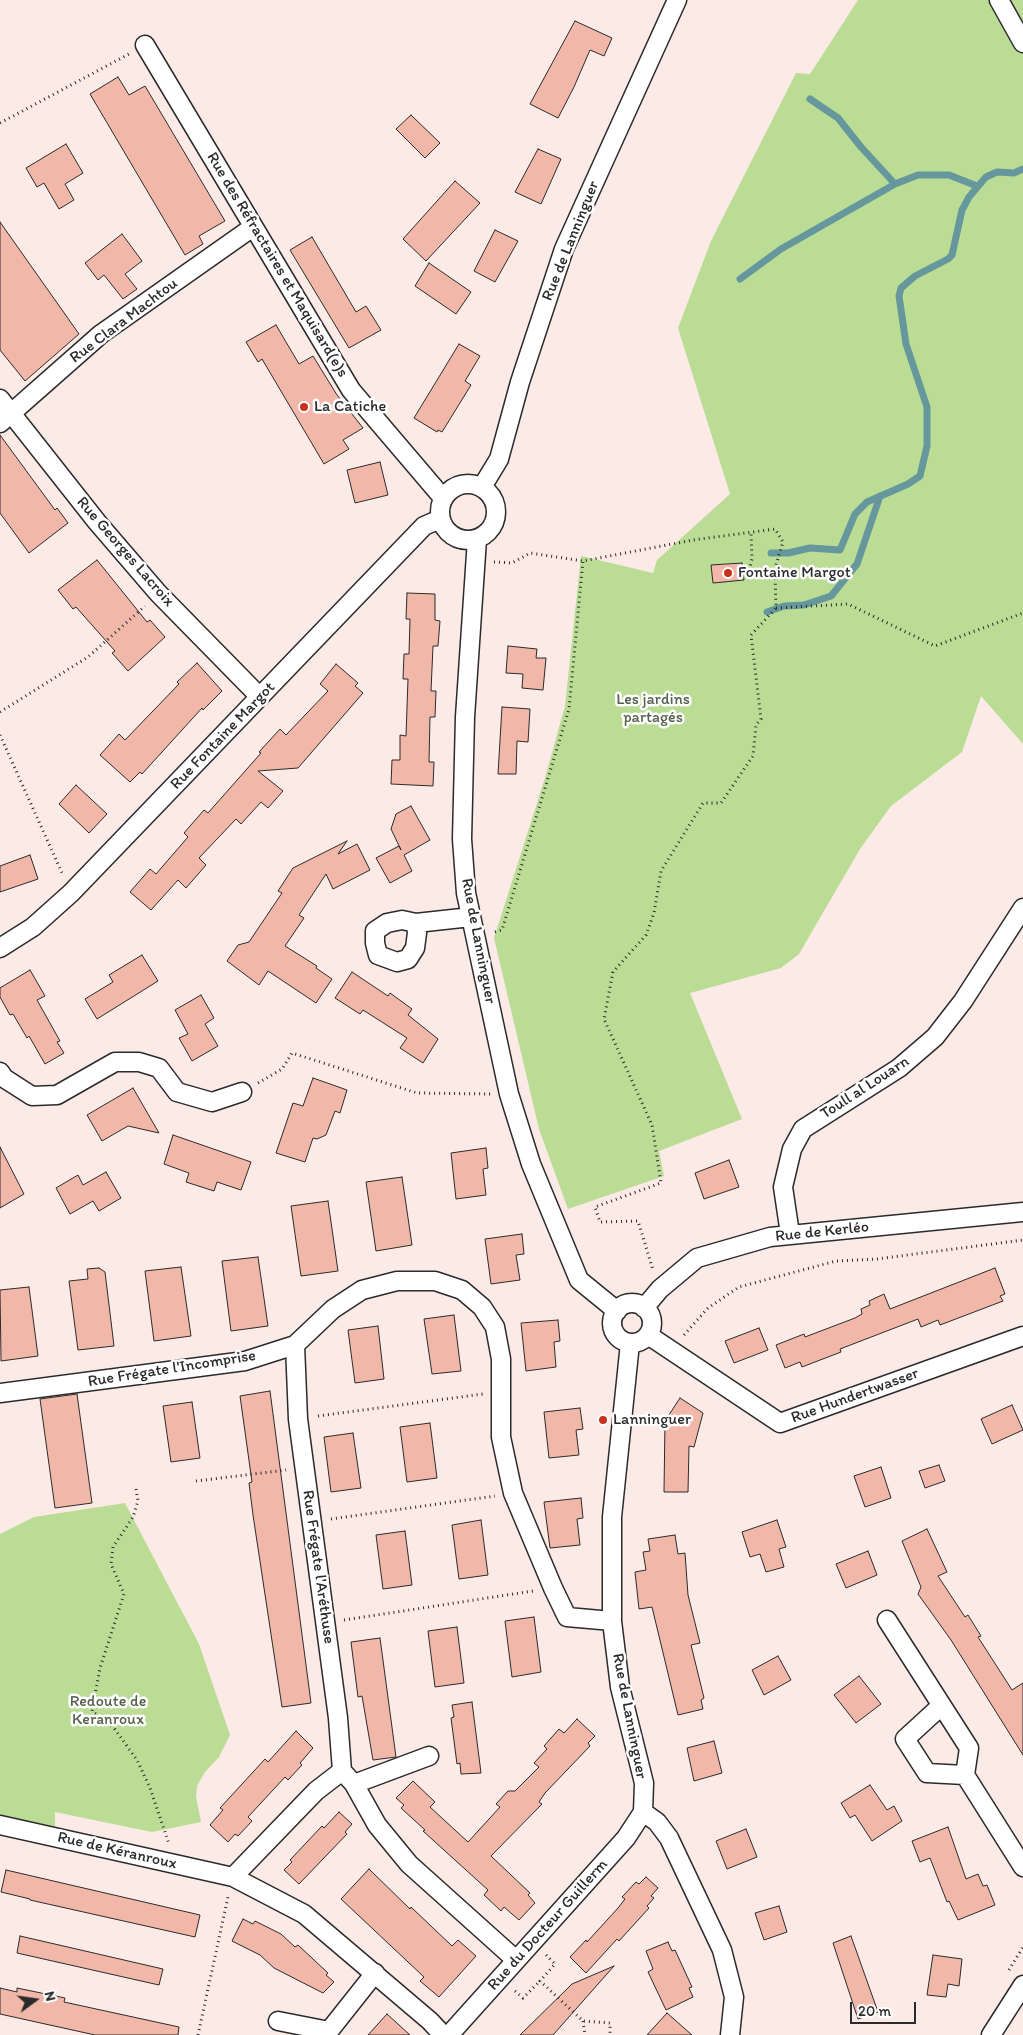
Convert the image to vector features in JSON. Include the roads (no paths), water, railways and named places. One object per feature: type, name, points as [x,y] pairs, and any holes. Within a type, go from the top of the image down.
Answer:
[{"type":"street","name":"Rue de Lanninguer","points":[[482,487],[499,459],[520,382],[564,249],[677,0]]},
{"type":"street","points":[[999,0],[1023,43]]},
{"type":"street","name":"Rue des Réfractaires et Maquisard(e)s","points":[[145,45],[351,390],[443,498]]},
{"type":"street","name":"Rue Clara Machtou","points":[[6,418],[101,334],[253,227]]},
{"type":"street","name":"Rue Georges Lacroix","points":[[0,399],[6,418],[158,594],[260,698]]},
{"type":"street","points":[[472,483],[482,487],[494,501],[496,519],[492,528],[477,539],[468,541],[450,535],[440,520],[439,508],[443,498],[450,489],[460,484],[472,483]]},
{"type":"street","name":"Rue Fontaine Margot","points":[[0,948],[33,927],[71,893],[424,526],[440,520]]},
{"type":"street","name":"Rue de Lanninguer","points":[[477,539],[466,717],[462,839],[466,893],[509,1094],[531,1164],[580,1280],[617,1311]]},
{"type":"street","name":"Toull al Louarn","points":[[790,1234],[783,1187],[792,1149],[803,1129],[900,1068],[935,1037],[963,1001],[1023,908]]},
{"type":"street","points":[[416,923],[471,917]]},
{"type":"street","points":[[0,1072],[4,1078],[32,1096],[57,1095],[115,1062],[139,1062],[159,1068],[177,1092],[212,1102],[242,1092]]},
{"type":"street","name":"Rue de Kerléo","points":[[644,1308],[660,1289],[697,1258],[770,1237],[1023,1212]]},
{"type":"street","name":"Rue Frégate l'Incomprise","points":[[0,1393],[245,1361],[295,1345],[333,1308],[362,1290],[397,1281],[435,1281],[462,1290],[482,1306],[495,1327],[501,1359],[501,1437],[513,1493],[532,1540],[567,1617],[612,1621]]},
{"type":"street","points":[[630,1304],[644,1308],[651,1318],[652,1324],[648,1335],[640,1341],[630,1343],[620,1339],[613,1331],[612,1320],[617,1311],[630,1304]]},
{"type":"street","name":"Rue Hundertwasser","points":[[648,1335],[780,1422],[1023,1336]]},
{"type":"street","name":"Rue de Lanninguer","points":[[630,1343],[612,1517],[612,1621],[620,1687],[644,1783],[643,1812]]},
{"type":"street","name":"Rue Frégate l'Aréthuse","points":[[295,1345],[298,1419],[338,1718],[342,1771]]},
{"type":"street","points":[[887,1620],[969,1748],[965,1775],[1023,1867]]},
{"type":"street","points":[[941,1706],[905,1739],[927,1773],[965,1775]]},
{"type":"street","points":[[354,1784],[429,1756]]},
{"type":"street","points":[[233,1877],[316,1792],[342,1771],[354,1784],[377,1825],[409,1864],[516,1960]]},
{"type":"street","points":[[643,1812],[657,1822],[669,1838],[722,1950],[734,1997],[730,2035]]},
{"type":"street","name":"Rue du Docteur Guillerm","points":[[449,2035],[626,1838],[643,1812]]},
{"type":"street","name":"Rue de Kéranroux","points":[[0,1825],[233,1877],[304,1914],[375,1973],[443,2035]]},
{"type":"street","points":[[278,2021],[329,2031],[375,1973]]},
{"type":"street","points":[[991,2035],[1023,1985]]},
{"type":"waterway","points":[[810,99],[838,118],[861,147],[895,184]]},
{"type":"waterway","points":[[771,553],[788,553],[810,548],[840,550],[855,514],[867,502],[908,484],[920,476],[927,446],[927,407],[906,344],[899,296],[901,288],[915,276],[948,259],[952,255],[962,210],[969,197],[986,177],[997,172],[1014,173],[1023,169]]},
{"type":"waterway","points":[[740,279],[781,249],[895,184],[918,175],[949,175],[977,186]]},
{"type":"waterway","points":[[767,612],[784,606],[804,605],[831,596],[857,564],[880,496]]},
{"type":"place","name":"La Catiche","points":[[304,407]]},
{"type":"place","name":"Fontaine Margot","points":[[728,573]]},
{"type":"place","name":"Lanninguer","points":[[603,1420]]},
{"type":"park label","name":"Les jardins partagés","points":[[653,709]]},
{"type":"park label","name":"Redoute de Keranroux","points":[[108,1711]]}]
